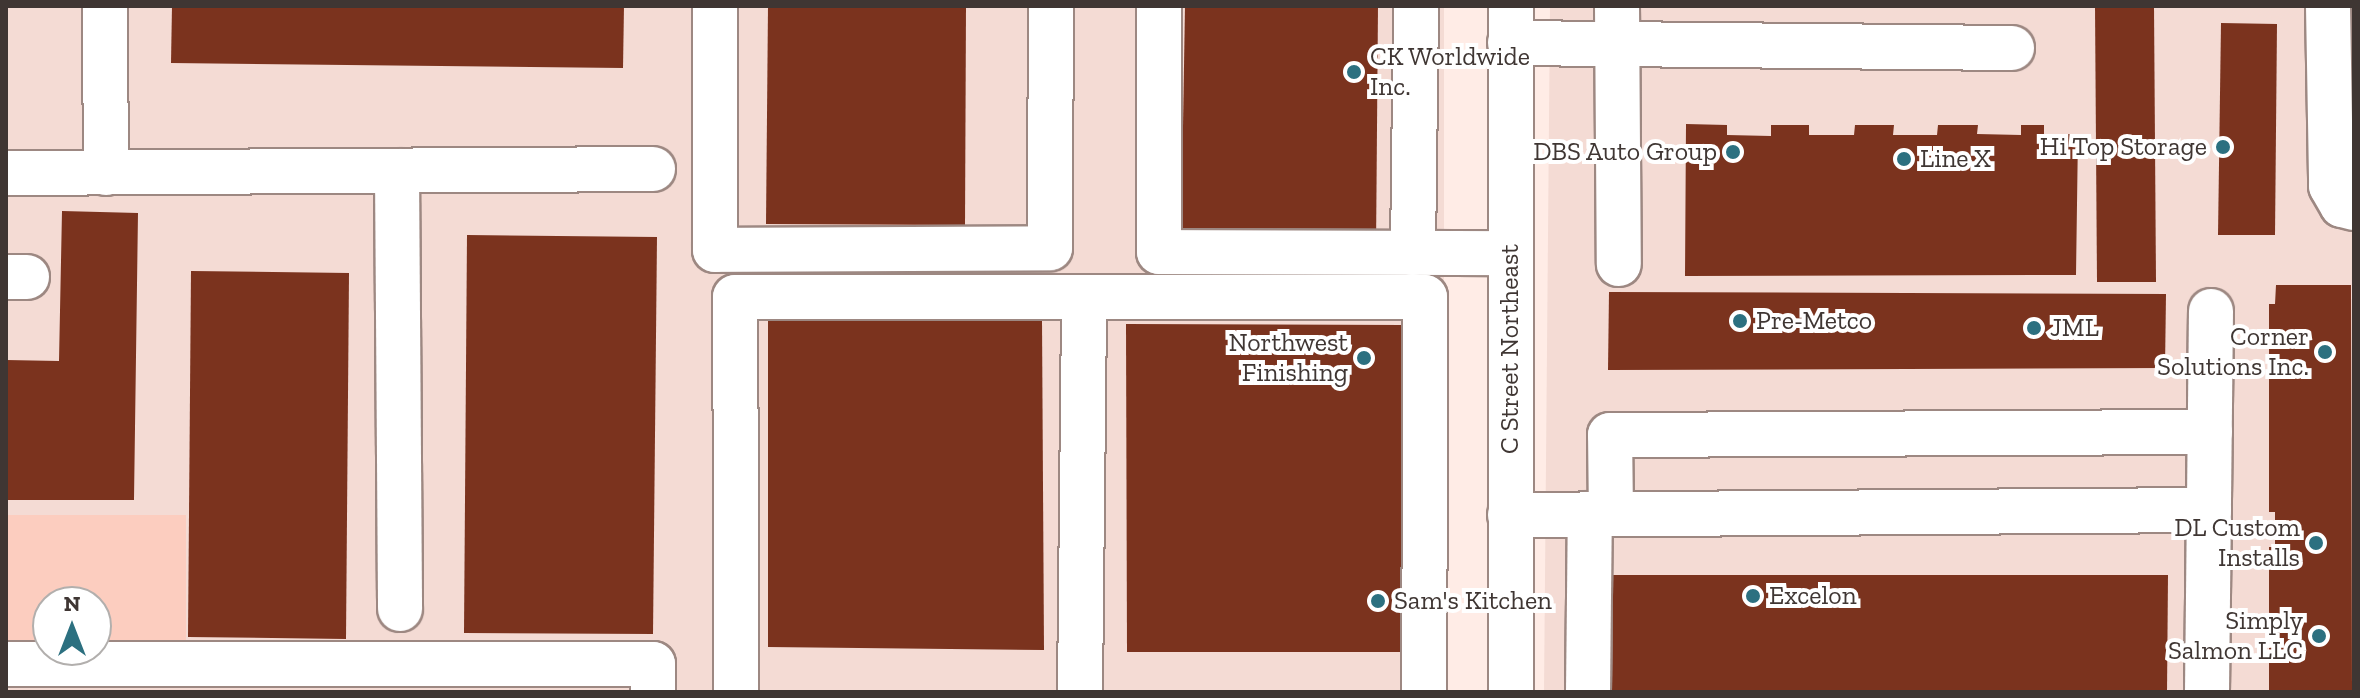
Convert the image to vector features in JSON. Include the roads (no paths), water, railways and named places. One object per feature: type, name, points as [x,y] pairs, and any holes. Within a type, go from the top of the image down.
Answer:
[{"type":"street","points":[[105,6],[106,173]]},
{"type":"street","points":[[715,6],[715,250],[747,250],[1050,248],[1051,6]]},
{"type":"street","points":[[1159,6],[1159,252],[1510,253]]},
{"type":"street","points":[[1413,253],[1416,6]]},
{"type":"street","points":[[2328,6],[2331,186],[2342,205],[2354,208]]},
{"type":"street","points":[[1510,24],[1618,25],[2012,48]]},
{"type":"street","name":"C Street Northeast","points":[[1510,24],[1511,692]]},
{"type":"street","points":[[1618,25],[1619,264]]},
{"type":"street","points":[[6,173],[653,169]]},
{"type":"street","points":[[397,171],[400,609]]},
{"type":"street","points":[[736,692],[735,297],[1425,297],[1424,692]]},
{"type":"street","points":[[1080,692],[1084,297]]},
{"type":"street","points":[[2207,692],[2211,311]]},
{"type":"street","points":[[1588,692],[1600,514],[1610,435],[2210,432]]},
{"type":"street","points":[[1510,515],[2209,510]]},
{"type":"street","points":[[6,664],[653,664],[653,692]]},
{"type":"place","name":"CK Worldwide Inc.","points":[[1354,72]]},
{"type":"place","name":"Hi Top Storage","points":[[2223,147]]},
{"type":"place","name":"DBS Auto Group","points":[[1733,152]]},
{"type":"place","name":"Line X","points":[[1904,159]]},
{"type":"place","name":"Pre-Metco","points":[[1740,321]]},
{"type":"place","name":"JML","points":[[2034,328]]},
{"type":"place","name":"Corner Solutions Inc.","points":[[2325,352]]},
{"type":"place","name":"Northwest Finishing","points":[[1364,358]]},
{"type":"place","name":"DL Custom Installs","points":[[2316,543]]},
{"type":"place","name":"Excelon","points":[[1753,596]]},
{"type":"place","name":"Sam's Kitchen","points":[[1378,601]]},
{"type":"place","name":"Simply Salmon LLC","points":[[2319,636]]}]
